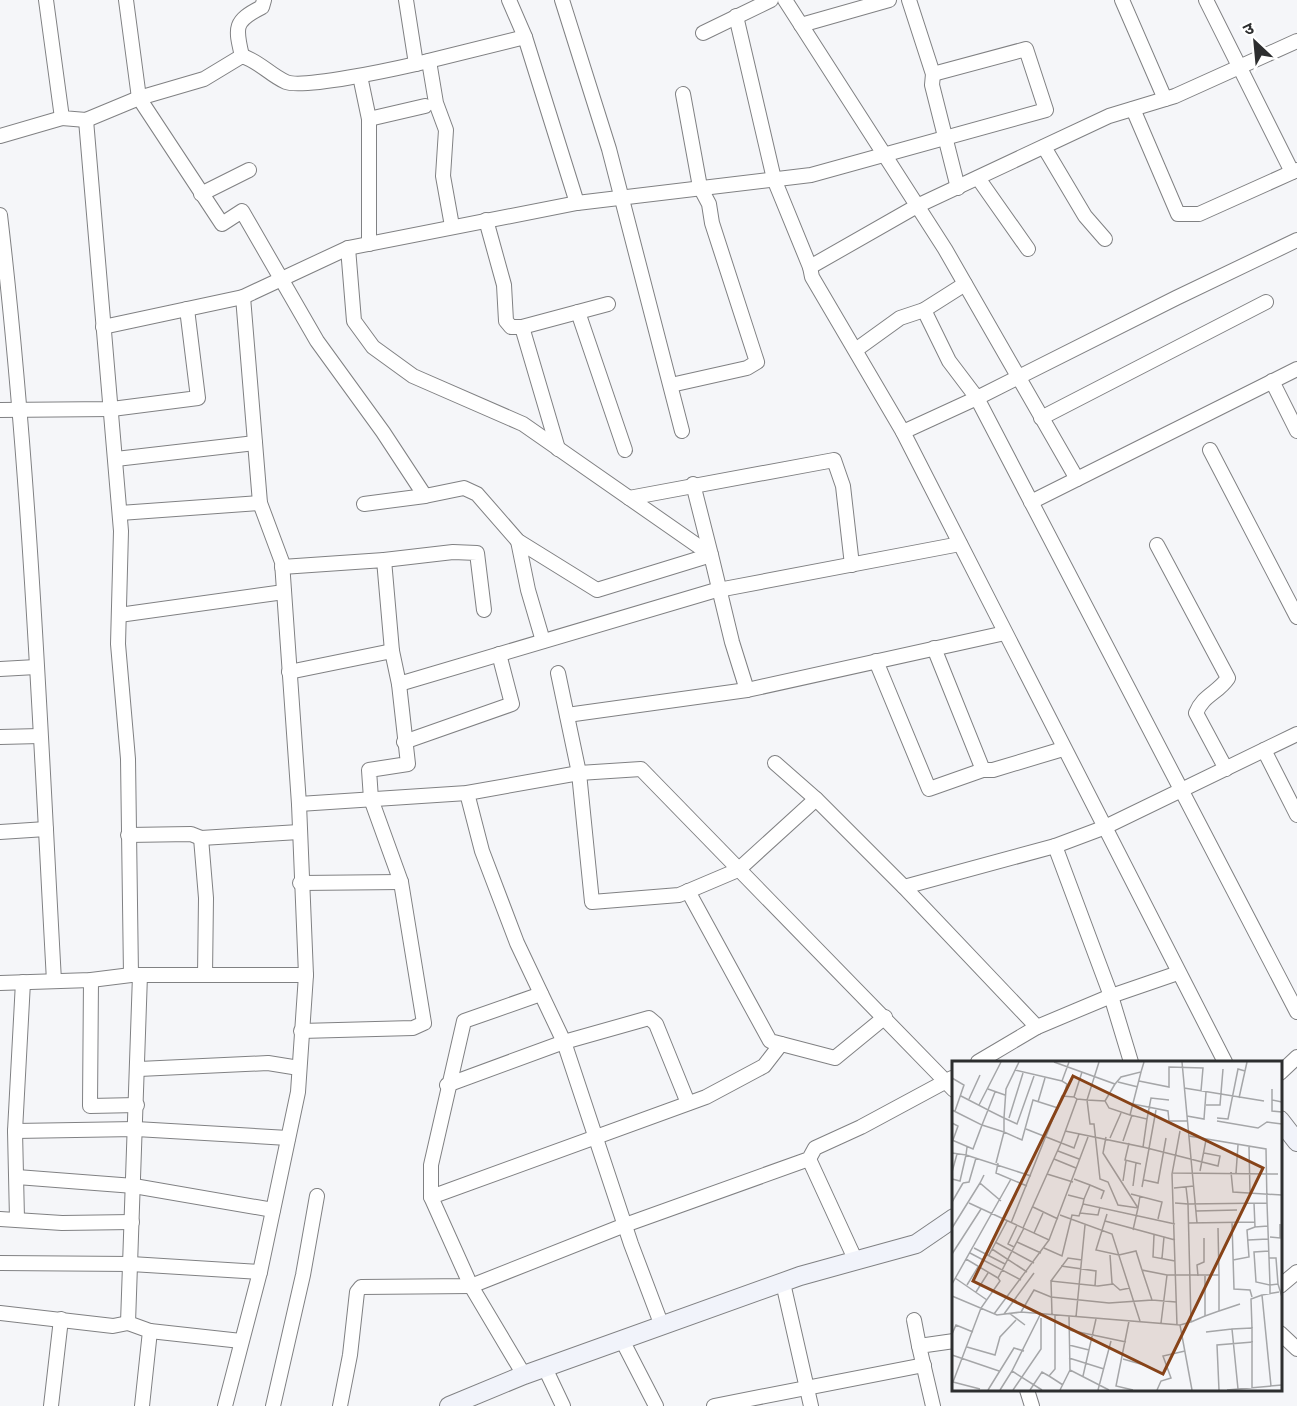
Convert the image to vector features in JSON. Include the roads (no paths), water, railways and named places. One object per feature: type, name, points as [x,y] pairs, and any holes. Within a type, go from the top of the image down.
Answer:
[{"type":"street","points":[[46,0],[62,118]]},
{"type":"street","points":[[126,0],[139,98],[222,224],[242,210],[317,341],[383,432],[425,496]]},
{"type":"street","points":[[242,56],[237,27],[243,16],[262,7],[264,0]]},
{"type":"street","points":[[406,0],[422,62],[447,130],[442,176],[452,226]]},
{"type":"street","points":[[509,0],[525,37],[577,203]]},
{"type":"street","points":[[562,0],[609,148],[682,431]]},
{"type":"street","points":[[702,33],[771,0]]},
{"type":"street","points":[[786,0],[917,206],[1077,479]]},
{"type":"street","points":[[801,25],[890,0]]},
{"type":"street","points":[[909,0],[933,74],[932,85],[958,188]]},
{"type":"street","points":[[1122,0],[1164,99]]},
{"type":"street","points":[[1133,109],[1178,214],[1199,214],[1294,171],[1206,0]]},
{"type":"street","points":[[736,16],[774,179],[812,277],[857,349],[903,432],[1224,1061]]},
{"type":"street","points":[[1,130],[62,118],[87,120],[139,98],[204,79],[242,56],[254,60],[288,83],[360,76],[525,37]]},
{"type":"street","points":[[810,267],[917,206],[1109,116],[1164,99],[1297,41]]},
{"type":"street","points":[[103,327],[243,297],[348,248],[577,203],[811,175],[1046,110],[1026,49],[933,74]]},
{"type":"street","points":[[360,76],[369,119],[369,244]]},
{"type":"street","points":[[671,385],[747,368],[757,362],[712,223],[709,204],[700,187],[683,94]]},
{"type":"street","points":[[369,119],[426,106]]},
{"type":"street","points":[[87,120],[120,513],[118,644],[128,759],[128,835],[136,975],[139,1069],[128,1323]]},
{"type":"street","points":[[1044,147],[1085,216],[1105,239]]},
{"type":"street","points":[[201,194],[249,170]]},
{"type":"street","points":[[978,178],[1028,249]]},
{"type":"street","points":[[0,217],[20,408],[54,981]]},
{"type":"street","points":[[486,220],[504,285],[506,321],[511,327],[522,327],[608,304]]},
{"type":"street","points":[[903,432],[977,399],[1297,240]]},
{"type":"street","points":[[348,248],[354,321],[373,347],[413,376],[523,424],[711,555]]},
{"type":"street","points":[[857,349],[900,318],[924,310],[964,284]]},
{"type":"street","points":[[225,1406],[260,1272],[298,1092],[306,975],[298,804],[282,567],[260,503],[243,297]]},
{"type":"street","points":[[1041,418],[1266,302]]},
{"type":"street","points":[[0,410],[20,408],[112,409],[198,398],[187,309]]},
{"type":"street","points":[[924,310],[949,361],[977,399],[1297,1012]]},
{"type":"street","points":[[578,312],[625,450]]},
{"type":"street","points":[[522,327],[558,449]]},
{"type":"street","points":[[1031,502],[1297,369]]},
{"type":"street","points":[[1272,381],[1297,431]]},
{"type":"street","points":[[116,459],[255,443]]},
{"type":"street","points":[[1210,450],[1297,617]]},
{"type":"street","points":[[629,498],[693,484],[834,460],[843,486],[852,565]]},
{"type":"street","points":[[693,484],[747,690]]},
{"type":"street","points":[[364,504],[464,488],[477,494],[518,541],[597,590],[711,555]]},
{"type":"street","points":[[120,513],[260,503]]},
{"type":"street","points":[[518,541],[528,590],[543,641]]},
{"type":"street","points":[[399,684],[720,590],[960,544]]},
{"type":"street","points":[[1157,545],[1228,678],[1222,687],[1200,702],[1196,713],[1226,769]]},
{"type":"street","points":[[282,567],[477,553],[484,610]]},
{"type":"street","points":[[302,1031],[413,1028],[424,1023],[401,882],[371,799],[369,770],[408,764],[399,684],[392,651],[384,560]]},
{"type":"street","points":[[119,615],[284,592]]},
{"type":"street","points":[[567,714],[747,690],[1005,633]]},
{"type":"street","points":[[934,648],[983,770]]},
{"type":"street","points":[[290,672],[392,651]]},
{"type":"street","points":[[405,742],[512,704],[498,654]]},
{"type":"street","points":[[876,661],[929,789],[983,770],[993,770],[1063,749]]},
{"type":"street","points":[[0,669],[36,667]]},
{"type":"street","points":[[558,673],[579,773],[592,902],[679,895],[738,870],[816,799]]},
{"type":"street","points":[[904,888],[1055,846],[1104,828],[1297,734]]},
{"type":"street","points":[[0,737],[40,736]]},
{"type":"street","points":[[1264,750],[1297,815]]},
{"type":"street","points":[[775,763],[816,799],[904,888],[1036,1027]]},
{"type":"street","points":[[298,804],[467,793],[579,773],[641,769],[738,870],[951,1083],[815,1148],[809,1159],[625,1225],[471,1286],[360,1287],[357,1292],[350,1355],[340,1406]]},
{"type":"street","points":[[467,793],[482,851],[517,943],[564,1042],[597,1135],[625,1225],[662,1326]]},
{"type":"street","points":[[0,832],[46,829]]},
{"type":"street","points":[[128,835],[191,834],[201,838],[299,832]]},
{"type":"street","points":[[201,838],[206,898],[205,975]]},
{"type":"street","points":[[1055,846],[1111,996],[1131,1061]]},
{"type":"street","points":[[300,884],[401,882]]},
{"type":"street","points":[[688,891],[770,1041],[835,1058],[885,1017]]},
{"type":"street","points":[[980,1061],[1036,1027],[1111,996],[1178,973]]},
{"type":"street","points":[[0,983],[90,980],[136,975],[306,975]]},
{"type":"street","points":[[90,980],[90,1106],[137,1105]]},
{"type":"street","points":[[17,1219],[15,1131],[23,982]]},
{"type":"street","points":[[524,1376],[471,1286],[431,1197],[431,1165],[447,1085],[464,1021],[541,994]]},
{"type":"street","points":[[447,1085],[564,1042],[649,1018],[656,1024],[688,1103]]},
{"type":"street","points":[[431,1197],[706,1097],[764,1066],[782,1044]]},
{"type":"street","points":[[1282,1072],[1297,1056]]},
{"type":"street","points":[[139,1069],[268,1063],[299,1068]]},
{"type":"street","points":[[1282,1121],[1297,1142]]},
{"type":"street","points":[[15,1131],[136,1129],[288,1138]]},
{"type":"street","points":[[809,1159],[855,1259]]},
{"type":"street","points":[[16,1177],[134,1186],[273,1210]]},
{"type":"street","points":[[273,1406],[317,1196]]},
{"type":"street","points":[[0,1219],[62,1223],[132,1222]]},
{"type":"street","points":[[457,1404],[545,1368],[783,1282],[855,1259],[916,1244],[952,1219]]},
{"type":"street","points":[[0,1263],[130,1264],[260,1272]]},
{"type":"street","points":[[1282,1285],[1297,1272]]},
{"type":"street","points":[[783,1282],[811,1406]]},
{"type":"street","points":[[0,1313],[114,1326],[128,1323],[150,1331],[241,1341]]},
{"type":"street","points":[[51,1406],[61,1319]]},
{"type":"street","points":[[914,1320],[933,1406]]},
{"type":"street","points":[[142,1406],[150,1331]]},
{"type":"street","points":[[1282,1334],[1297,1349]]},
{"type":"street","points":[[622,1340],[656,1406]]},
{"type":"street","points":[[919,1346],[952,1341]]},
{"type":"street","points":[[714,1406],[806,1386],[924,1365]]},
{"type":"street","points":[[545,1368],[563,1406]]},
{"type":"street","points":[[1028,1391],[1032,1406]]}]
